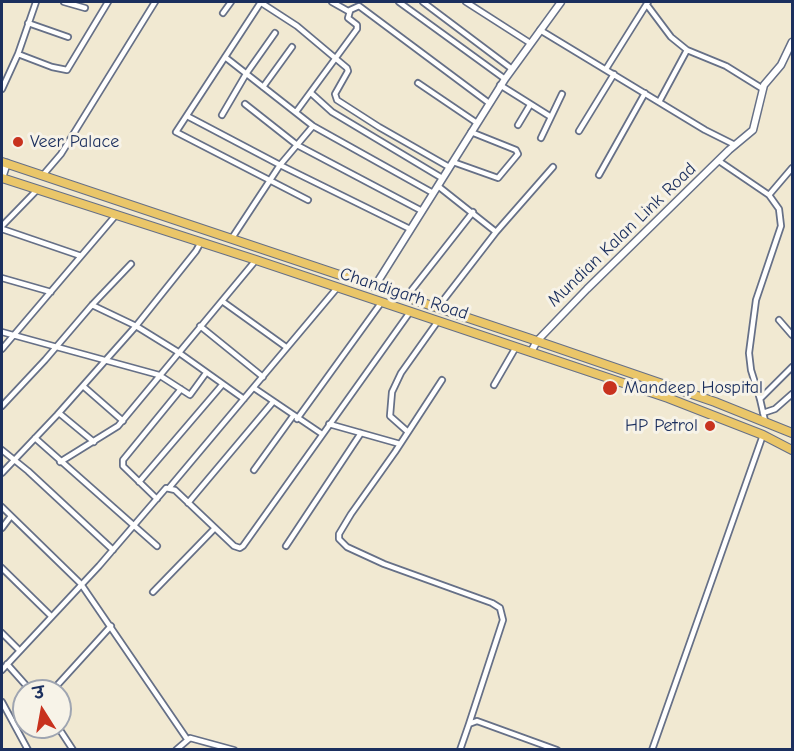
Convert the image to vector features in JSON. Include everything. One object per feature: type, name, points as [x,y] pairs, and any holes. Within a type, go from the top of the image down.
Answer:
[{"type":"main road","name":"Chandigarh Road","points":[[4,162],[764,417],[792,433]]},
{"type":"main road","name":"Chandigarh Road","points":[[2,178],[256,260],[668,398],[763,435],[792,450]]},
{"type":"street","points":[[2,89],[18,54],[36,2]]},
{"type":"street","points":[[64,2],[85,9]]},
{"type":"street","points":[[18,54],[52,67],[67,70],[108,2]]},
{"type":"street","points":[[43,175],[61,154],[155,2]]},
{"type":"street","points":[[222,13],[231,2]]},
{"type":"street","points":[[308,200],[177,133],[176,130],[260,2],[297,26],[348,70],[335,94],[337,100],[379,127],[451,164],[498,178],[518,154],[516,150],[471,132]]},
{"type":"street","points":[[332,2],[350,11]]},
{"type":"street","points":[[399,2],[530,105],[551,117]]},
{"type":"street","points":[[423,2],[512,69]]},
{"type":"street","points":[[466,2],[530,43]]},
{"type":"street","points":[[375,286],[502,82],[561,2]]},
{"type":"street","points":[[606,69],[647,3],[666,31],[687,50],[726,66],[763,89],[781,65],[792,42]]},
{"type":"street","points":[[296,112],[358,28],[348,18],[350,11],[356,6],[489,103]]},
{"type":"street","points":[[28,23],[68,37]]},
{"type":"street","points":[[540,30],[705,130],[735,145]]},
{"type":"street","points":[[222,116],[246,74],[275,33]]},
{"type":"street","points":[[264,87],[292,47]]},
{"type":"street","points":[[659,102],[687,50]]},
{"type":"street","points":[[225,57],[313,126],[433,193]]},
{"type":"street","points":[[579,131],[614,74]]},
{"type":"street","points":[[418,83],[477,123]]},
{"type":"street","name":"Mundian Kalan Link Road","points":[[531,352],[537,341],[587,289],[754,128],[763,89]]},
{"type":"street","points":[[311,93],[332,112],[442,178]]},
{"type":"street","points":[[599,175],[645,93]]},
{"type":"street","points":[[541,138],[562,94]]},
{"type":"street","points":[[245,104],[297,145],[422,211]]},
{"type":"street","points":[[518,125],[530,105]]},
{"type":"street","points":[[187,116],[410,229]]},
{"type":"street","points":[[232,238],[280,165],[313,126]]},
{"type":"street","points":[[719,161],[769,195],[779,209],[781,226],[756,300],[748,353],[764,417],[792,394]]},
{"type":"street","points":[[2,178],[4,162]]},
{"type":"street","points":[[438,307],[496,232],[553,167]]},
{"type":"street","points":[[769,195],[792,170]]},
{"type":"street","points":[[438,186],[496,232]]},
{"type":"street","points":[[37,190],[2,228],[81,256]]},
{"type":"street","points":[[407,296],[473,212]]},
{"type":"street","points":[[2,349],[116,215]]},
{"type":"street","points":[[2,473],[136,326],[201,242]]},
{"type":"street","points":[[60,462],[115,429],[123,421],[256,260]]},
{"type":"street","points":[[2,405],[131,264]]},
{"type":"street","points":[[2,278],[51,292]]},
{"type":"street","points":[[2,670],[113,550],[164,490],[169,488],[337,288]]},
{"type":"street","points":[[222,301],[286,346]]},
{"type":"street","points":[[254,470],[381,303]]},
{"type":"street","points":[[92,305],[136,326],[178,352],[244,399]]},
{"type":"street","points":[[169,488],[175,490],[234,546],[240,548],[243,546],[410,312]]},
{"type":"street","points":[[779,320],[792,335]]},
{"type":"street","points":[[408,432],[390,416],[392,392],[401,373],[438,321]]},
{"type":"street","points":[[200,326],[263,377]]},
{"type":"street","points":[[2,333],[159,375],[190,395],[206,373]]},
{"type":"street","points":[[494,385],[516,347]]},
{"type":"street","points":[[760,399],[792,367]]},
{"type":"street","points":[[442,380],[351,514],[339,538],[347,547],[384,564],[492,603],[500,608],[502,620],[460,750]]},
{"type":"street","points":[[140,482],[222,385]]},
{"type":"street","points":[[82,386],[123,421]]},
{"type":"street","points":[[254,388],[322,434]]},
{"type":"street","points":[[157,499],[123,466],[123,460],[181,389]]},
{"type":"street","points":[[188,503],[273,402]]},
{"type":"street","points":[[59,413],[94,442]]},
{"type":"street","points":[[329,424],[400,444]]},
{"type":"street","points":[[286,546],[361,433]]},
{"type":"street","points":[[652,750],[763,435]]},
{"type":"street","points":[[35,438],[157,546]]},
{"type":"street","points":[[2,450],[113,550]]},
{"type":"street","points":[[2,507],[81,584],[187,738]]},
{"type":"street","points":[[2,528],[11,516]]},
{"type":"street","points":[[153,592],[215,528]]},
{"type":"street","points":[[2,568],[51,616]]},
{"type":"street","points":[[63,679],[111,626]]},
{"type":"street","points":[[2,633],[19,650]]},
{"type":"street","points":[[7,664],[20,679]]},
{"type":"street","points":[[2,702],[28,750]]},
{"type":"street","points":[[469,724],[482,722],[556,750]]},
{"type":"street","points":[[176,750],[187,738],[234,750]]},
{"type":"place","name":"Veer Palace","points":[[18,142]]},
{"type":"place","name":"Mandeep Hospital","points":[[610,388]]},
{"type":"place","name":"HP Petrol","points":[[710,426]]}]
